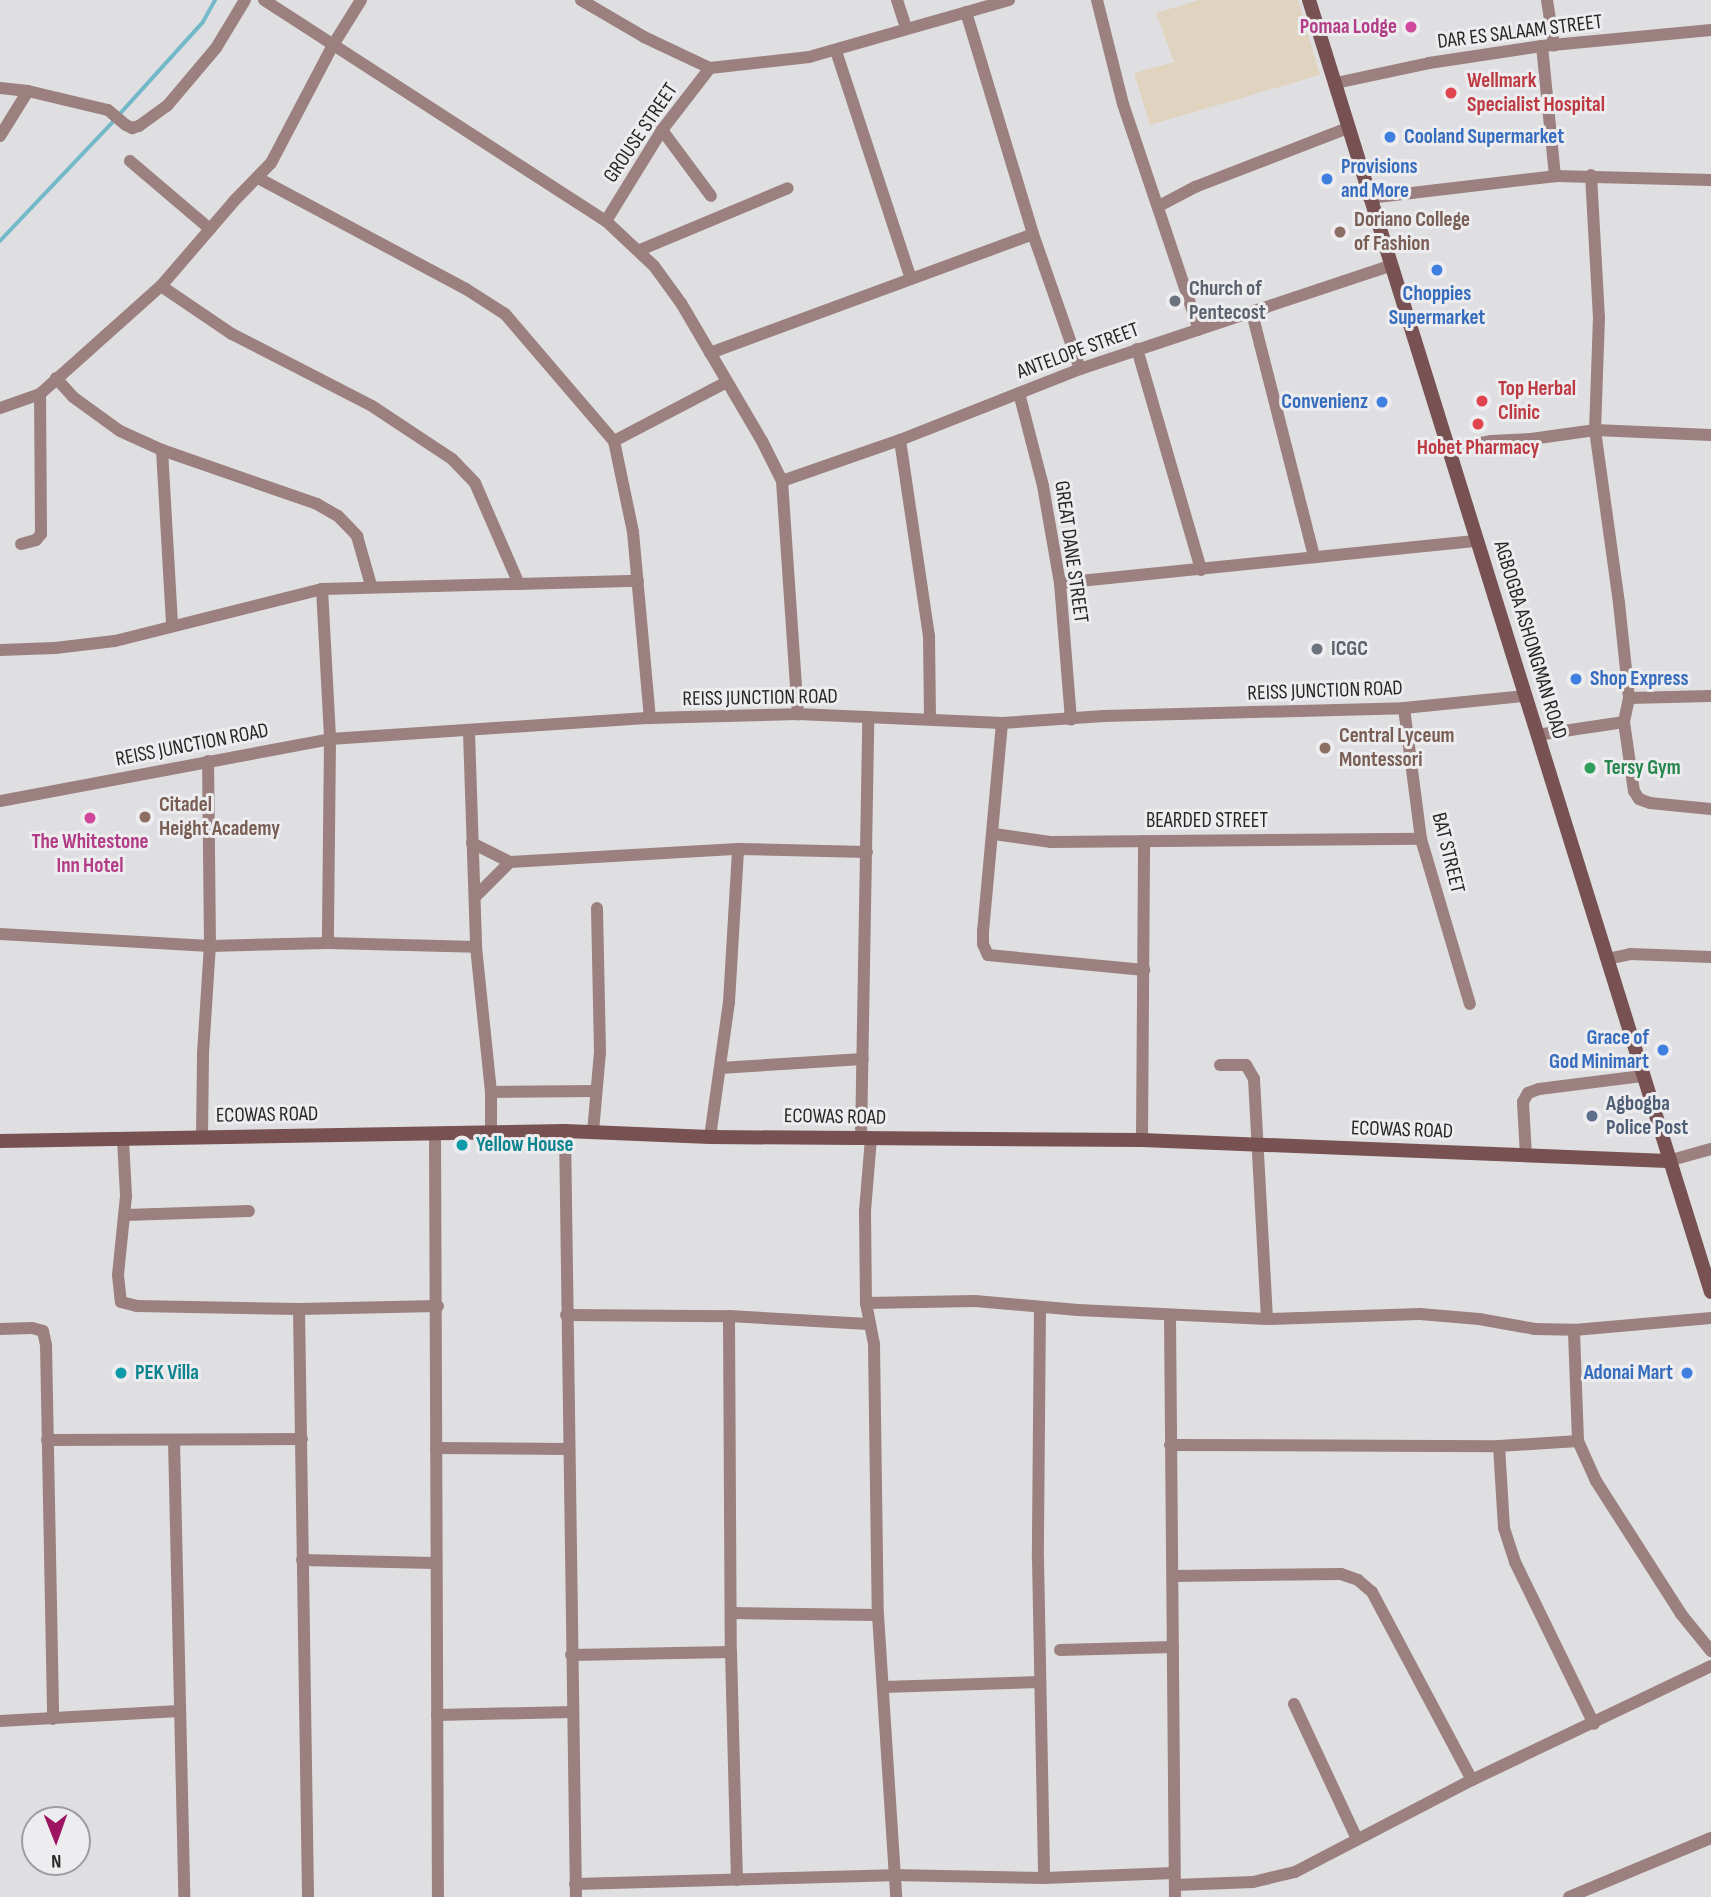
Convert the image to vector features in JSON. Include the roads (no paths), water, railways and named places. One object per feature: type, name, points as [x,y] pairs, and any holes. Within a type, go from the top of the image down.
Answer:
[{"type":"street","points":[[0,88],[28,91],[110,111],[132,128],[139,126],[167,106],[215,48],[244,0]]},
{"type":"street","points":[[264,0],[606,221],[640,250],[681,303],[782,481],[798,714]]},
{"type":"street","points":[[0,408],[40,394],[161,286],[258,178],[279,150],[332,45],[361,0]]},
{"type":"street","points":[[581,0],[644,37],[710,68],[809,57],[836,51],[906,27],[1009,0]]},
{"type":"street","points":[[897,0],[906,27]]},
{"type":"street","points":[[1097,0],[1123,104],[1199,330]]},
{"type":"street","name":"AGBOGBA ASHONGMAN ROAD","points":[[1309,0],[1668,1161],[1711,1292]]},
{"type":"street","points":[[1547,0],[1555,176]]},
{"type":"street","points":[[967,12],[1032,234],[1080,369]]},
{"type":"street","name":"DAR ES SALAAM STREET","points":[[1336,83],[1429,63],[1548,45],[1711,30]]},
{"type":"street","points":[[836,51],[911,279]]},
{"type":"street","name":"GROUSE STREET","points":[[606,221],[662,130],[710,68]]},
{"type":"street","points":[[0,136],[28,91]]},
{"type":"street","points":[[1159,206],[1195,187],[1348,128]]},
{"type":"street","points":[[662,130],[710,196]]},
{"type":"street","points":[[130,161],[210,229]]},
{"type":"street","points":[[1591,175],[1599,317],[1595,430],[1629,698],[1623,722],[1632,780],[1639,799],[1650,803],[1711,809]]},
{"type":"street","points":[[1369,198],[1555,176],[1711,180]]},
{"type":"street","points":[[258,178],[467,289],[505,314],[614,441],[634,532],[650,718]]},
{"type":"street","points":[[640,250],[788,188]]},
{"type":"street","points":[[710,354],[1032,234]]},
{"type":"street","name":"ANTELOPE STREET","points":[[782,481],[900,440],[1080,369],[1390,266]]},
{"type":"street","points":[[161,286],[232,334],[372,406],[452,459],[475,483],[519,584]]},
{"type":"street","points":[[1252,313],[1314,557]]},
{"type":"street","points":[[1137,349],[1201,570]]},
{"type":"street","points":[[56,378],[92,412],[120,431],[162,450],[317,504],[338,516],[356,536],[372,585]]},
{"type":"street","points":[[614,441],[727,382]]},
{"type":"street","name":"GREAT DANE STREET","points":[[1019,393],[1043,485],[1060,583],[1071,720]]},
{"type":"street","points":[[21,544],[36,540],[41,534],[40,394]]},
{"type":"street","points":[[1449,449],[1491,441],[1531,439],[1595,430],[1711,435]]},
{"type":"street","points":[[900,440],[929,636],[930,718]]},
{"type":"street","points":[[162,450],[172,626]]},
{"type":"street","points":[[1060,583],[1477,541]]},
{"type":"street","points":[[0,650],[55,648],[115,641],[322,589],[372,585],[638,581]]},
{"type":"street","points":[[322,589],[330,739],[328,943]]},
{"type":"street","name":"REISS JUNCTION ROAD","points":[[0,801],[330,739],[469,732],[650,718],[798,714],[1002,723],[1104,716],[1404,708],[1525,696]]},
{"type":"street","points":[[1629,698],[1711,696]]},
{"type":"street","name":"BAT STREET","points":[[1404,708],[1421,839],[1470,1004]]},
{"type":"street","points":[[869,717],[863,1059],[866,1303],[874,1344],[878,1615],[892,1875],[896,1897]]},
{"type":"street","points":[[1537,736],[1623,722]]},
{"type":"street","points":[[1002,723],[994,834],[983,930],[983,944],[988,955],[1144,971]]},
{"type":"street","points":[[469,732],[477,947],[491,1092],[491,1130]]},
{"type":"street","points":[[202,1138],[203,1053],[210,946],[208,761]]},
{"type":"street","name":"BEARDED STREET","points":[[994,834],[1051,842],[1421,839]]},
{"type":"street","points":[[1142,1140],[1144,841]]},
{"type":"street","points":[[472,843],[510,862],[738,849],[867,852]]},
{"type":"street","points":[[710,1137],[729,1002],[738,849]]},
{"type":"street","points":[[475,897],[510,862]]},
{"type":"street","points":[[593,1132],[600,1052],[597,908]]},
{"type":"street","points":[[0,934],[210,946],[328,943],[477,947]]},
{"type":"street","points":[[1607,959],[1630,954],[1711,957]]},
{"type":"street","points":[[720,1068],[863,1059]]},
{"type":"street","points":[[1220,1065],[1245,1065],[1251,1069],[1259,1145],[1267,1319]]},
{"type":"street","points":[[1526,1156],[1523,1102],[1528,1093],[1539,1088],[1642,1076]]},
{"type":"street","points":[[491,1092],[596,1091]]},
{"type":"street","name":"ECOWAS ROAD","points":[[0,1141],[491,1130],[710,1137],[1142,1140],[1668,1161]]},
{"type":"street","points":[[565,1131],[575,1891],[737,1880],[892,1875],[1044,1878],[1175,1885],[1253,1882],[1275,1878],[1711,1666]]},
{"type":"street","points":[[435,1133],[438,1306],[435,1563],[438,1897]]},
{"type":"street","points":[[123,1140],[125,1215],[118,1275],[121,1302],[138,1306],[438,1306]]},
{"type":"street","points":[[1668,1161],[1711,1149]]},
{"type":"street","points":[[125,1215],[249,1211]]},
{"type":"street","points":[[866,1303],[975,1301],[1170,1316],[1267,1319],[1420,1314],[1479,1319],[1535,1329],[1574,1330],[1711,1318]]},
{"type":"street","points":[[1040,1307],[1037,1478],[1044,1878]]},
{"type":"street","points":[[299,1308],[308,1897]]},
{"type":"street","points":[[566,1315],[729,1316],[868,1324]]},
{"type":"street","points":[[729,1316],[731,1652],[737,1880]]},
{"type":"street","points":[[1170,1316],[1175,1885]]},
{"type":"street","points":[[0,1329],[32,1328],[43,1331],[46,1345],[53,1719]]},
{"type":"street","points":[[1574,1330],[1578,1441],[1596,1481],[1681,1614],[1711,1651]]},
{"type":"street","points":[[47,1440],[302,1439]]},
{"type":"street","points":[[174,1440],[184,1897]]},
{"type":"street","points":[[1170,1446],[1499,1446],[1578,1441]]},
{"type":"street","points":[[1499,1446],[1504,1528],[1514,1562],[1594,1724]]},
{"type":"street","points":[[436,1448],[568,1449]]},
{"type":"street","points":[[302,1560],[435,1563]]},
{"type":"street","points":[[1173,1576],[1341,1574],[1358,1580],[1372,1592],[1472,1780]]},
{"type":"street","points":[[731,1613],[878,1615]]},
{"type":"street","points":[[1060,1650],[1173,1647]]},
{"type":"street","points":[[571,1655],[731,1652]]},
{"type":"street","points":[[883,1687],[1040,1682]]},
{"type":"street","points":[[1294,1704],[1357,1839]]},
{"type":"street","points":[[0,1721],[179,1711]]},
{"type":"street","points":[[437,1715],[572,1712]]},
{"type":"street","points":[[1569,1897],[1711,1838]]},
{"type":"waterway","points":[[119,115],[203,22],[215,0]]},
{"type":"waterway","points":[[0,241],[114,121]]},
{"type":"place","name":"Pomaa Lodge","points":[[1411,27]]},
{"type":"place","name":"Wellmark Specialist Hospital","points":[[1451,93]]},
{"type":"place","name":"Cooland Supermarket","points":[[1390,137]]},
{"type":"place","name":"Provisions and More","points":[[1327,179]]},
{"type":"place","name":"Doriano College of Fashion","points":[[1340,232]]},
{"type":"place","name":"Choppies Supermarket","points":[[1437,270]]},
{"type":"place","name":"Church of Pentecost","points":[[1175,301]]},
{"type":"place","name":"Top Herbal Clinic","points":[[1482,401]]},
{"type":"place","name":"Convenienz","points":[[1382,402]]},
{"type":"place","name":"Hobet Pharmacy","points":[[1478,424]]},
{"type":"place","name":"ICGC","points":[[1317,649]]},
{"type":"place","name":"Shop Express","points":[[1576,679]]},
{"type":"place","name":"Central Lyceum Montessori","points":[[1325,748]]},
{"type":"place","name":"Tersy Gym","points":[[1590,768]]},
{"type":"place","name":"Citadel Height Academy","points":[[145,817]]},
{"type":"place","name":"The Whitestone Inn Hotel","points":[[90,818]]},
{"type":"place","name":"Grace of God Minimart","points":[[1663,1050]]},
{"type":"place","name":"Agbogba Police Post","points":[[1592,1116]]},
{"type":"place","name":"Yellow House","points":[[462,1145]]},
{"type":"place","name":"PEK Villa","points":[[121,1373]]},
{"type":"place","name":"Adonai Mart","points":[[1687,1373]]}]
